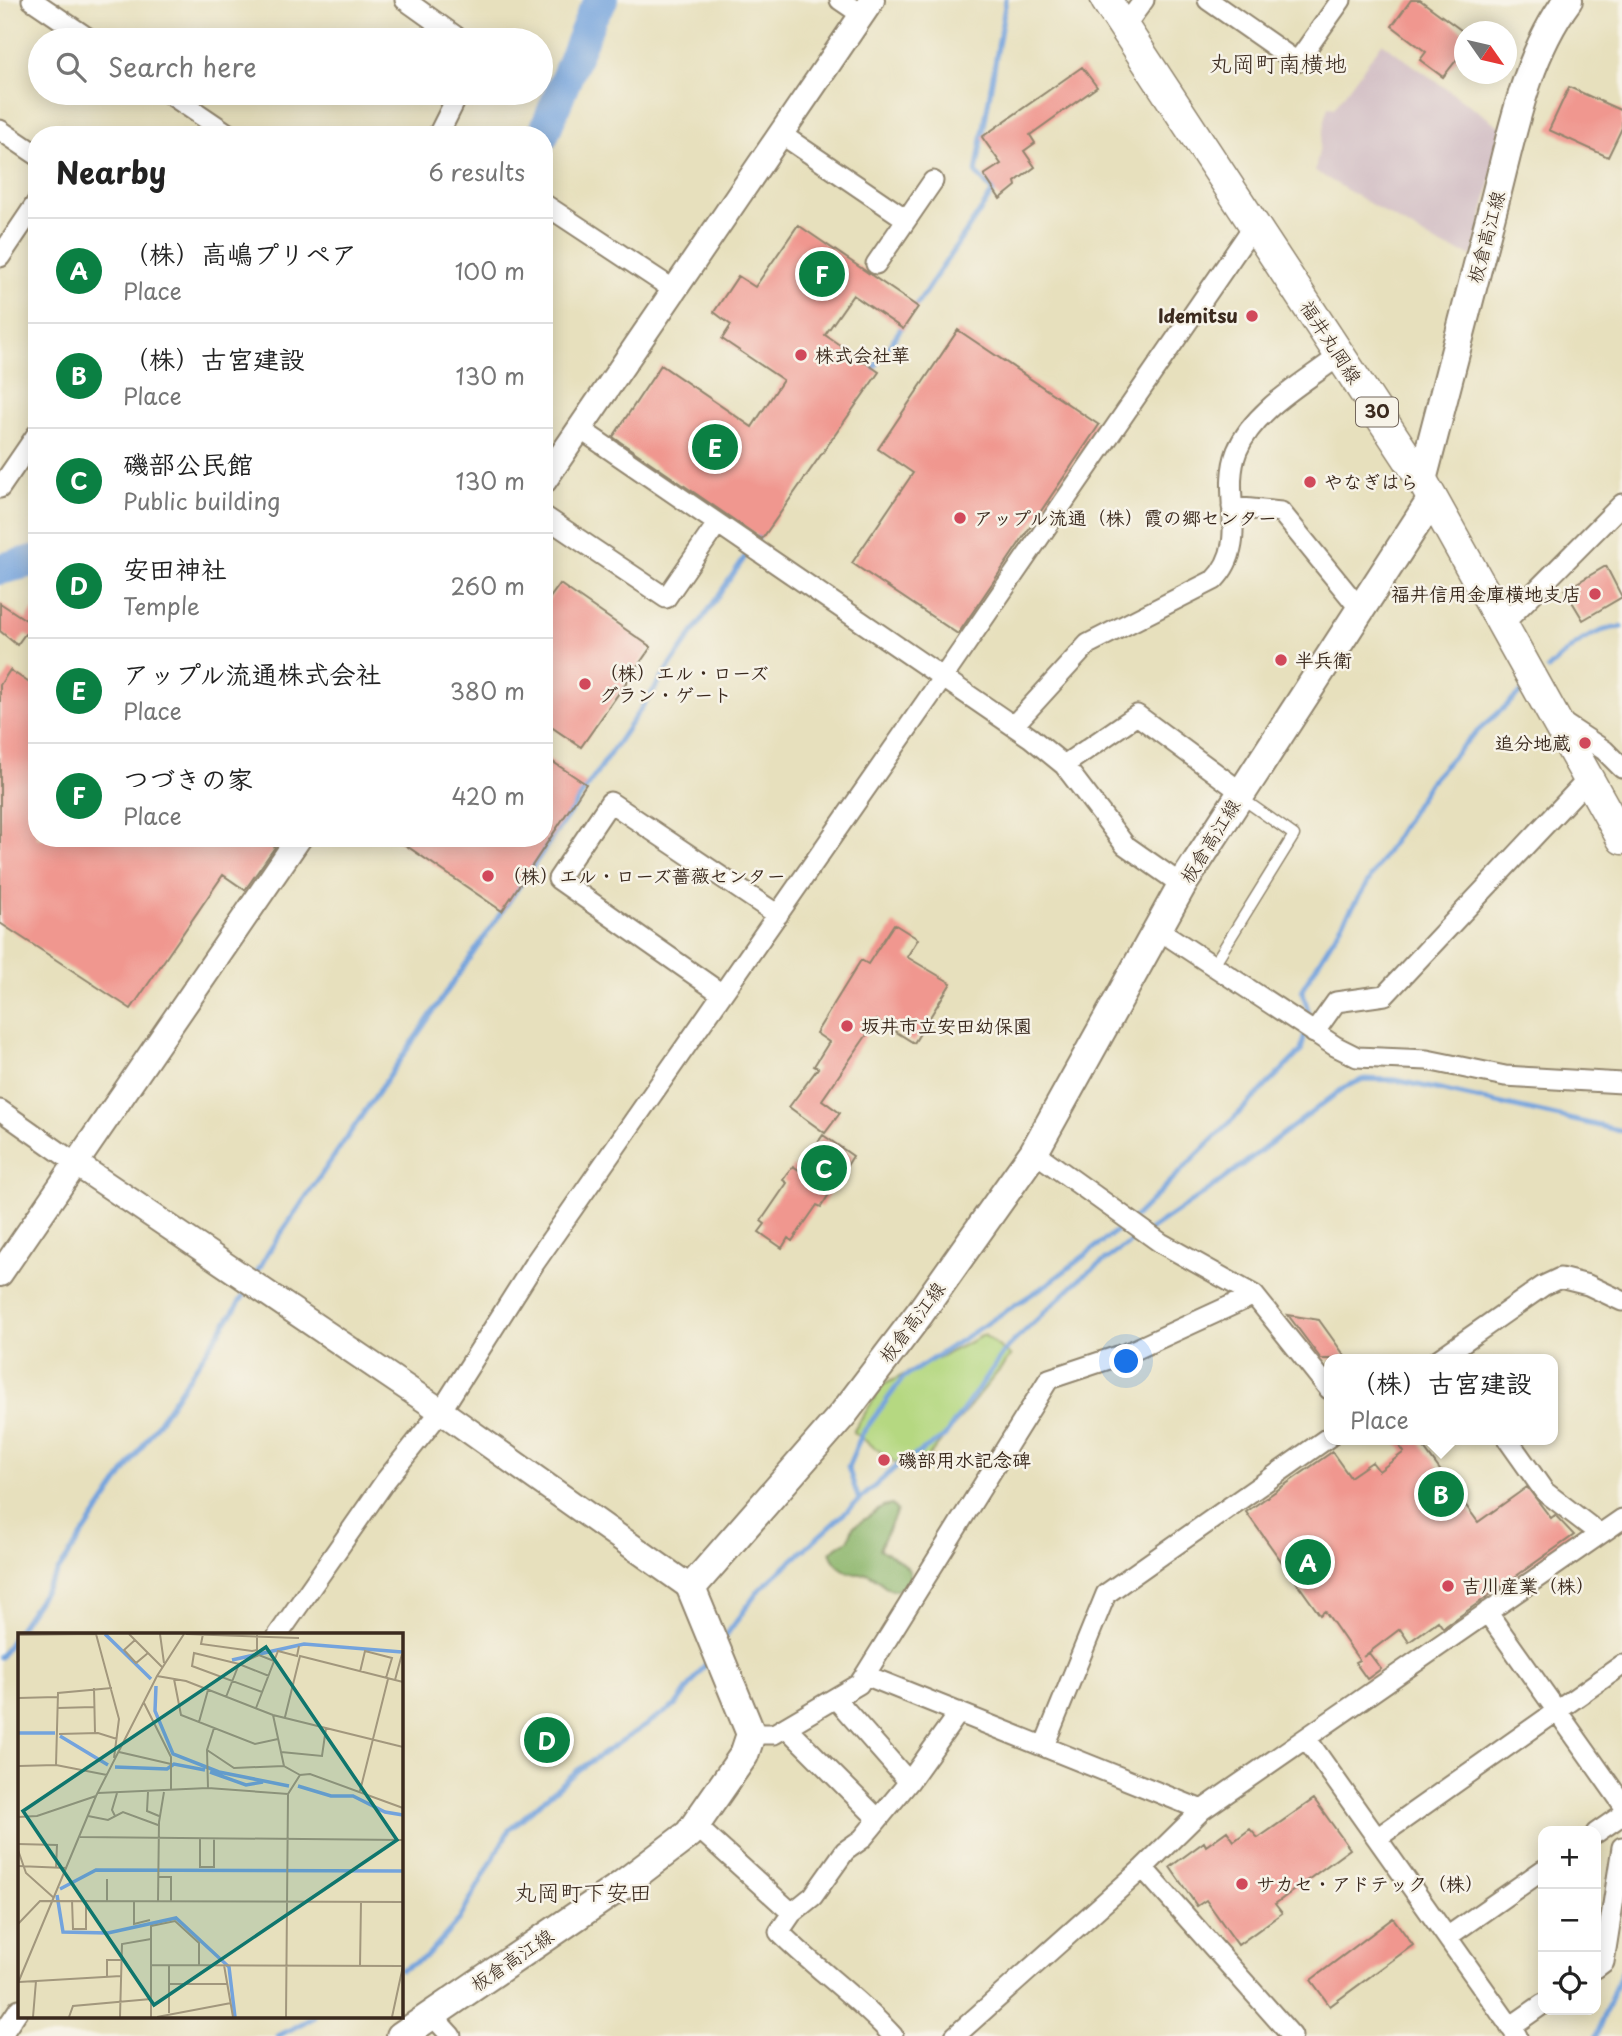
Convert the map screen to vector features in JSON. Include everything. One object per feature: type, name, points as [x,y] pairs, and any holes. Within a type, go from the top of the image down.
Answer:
[{"type":"main road","name":"福井丸岡線","points":[[1106,0],[1427,490],[1622,839]]},
{"type":"main road","name":"板倉高江線","points":[[691,1588],[844,1413],[1034,1152],[1182,885],[1360,609],[1427,490],[1504,166],[1536,56],[1555,17],[1568,0]]},
{"type":"main road","points":[[691,1588],[751,1734]]},
{"type":"main road","name":"板倉高江線","points":[[401,2036],[622,1885],[689,1834],[744,1755],[751,1734]]},
{"type":"street","points":[[405,0],[444,28]]},
{"type":"street","points":[[553,468],[867,7],[840,0]]},
{"type":"street","points":[[1124,27],[1144,0]]},
{"type":"street","points":[[1208,0],[1297,62],[1341,0]]},
{"type":"street","points":[[42,3],[75,28]]},
{"type":"street","points":[[186,105],[217,126]]},
{"type":"street","points":[[442,126],[453,105]]},
{"type":"street","points":[[0,131],[28,149]]},
{"type":"street","points":[[780,134],[906,219]]},
{"type":"street","points":[[876,264],[933,181]]},
{"type":"street","points":[[553,210],[674,290]]},
{"type":"street","points":[[0,257],[28,215]]},
{"type":"street","points":[[279,1633],[386,1480],[441,1411],[534,1264],[1255,224]]},
{"type":"street","points":[[1014,725],[1088,644],[1214,580],[1226,567],[1233,554],[1232,507],[1237,452],[1246,435],[1262,415],[1340,355]]},
{"type":"street","points":[[580,429],[1014,725],[1064,765],[1125,845],[1182,885]]},
{"type":"street","points":[[0,488],[28,447]]},
{"type":"street","points":[[1503,624],[1622,504]]},
{"type":"street","points":[[1232,507],[1281,512],[1360,609]]},
{"type":"street","points":[[553,522],[666,598],[717,524]]},
{"type":"street","points":[[1064,765],[1137,715],[1240,794]]},
{"type":"street","points":[[1553,716],[1604,750],[1622,768]]},
{"type":"street","points":[[1314,1033],[1336,1002],[1385,995],[1588,779]]},
{"type":"street","points":[[722,994],[558,879],[610,802],[778,915]]},
{"type":"street","points":[[0,1274],[293,847]]},
{"type":"street","points":[[1159,930],[1314,1033],[1357,1057],[1427,1060],[1505,1076],[1622,1083]]},
{"type":"street","points":[[0,1110],[441,1411],[691,1588]]},
{"type":"street","points":[[1034,1152],[1161,1243],[1255,1295],[1324,1383]]},
{"type":"street","points":[[1450,1354],[1543,1286],[1560,1278],[1588,1285],[1622,1301]]},
{"type":"street","points":[[751,1734],[774,1734],[859,1684],[1049,1379],[1130,1352],[1255,1295]]},
{"type":"street","points":[[1044,1746],[1106,1594],[1324,1441]]},
{"type":"street","points":[[1512,1445],[1544,1491],[1601,1534]]},
{"type":"street","points":[[955,2036],[1143,1868],[1202,1810],[1622,1519]]},
{"type":"street","points":[[1487,1612],[1622,1803]]},
{"type":"street","points":[[1377,1838],[1622,1665]]},
{"type":"street","points":[[865,1675],[1202,1810]]},
{"type":"street","points":[[835,1699],[909,1782]]},
{"type":"street","points":[[892,2036],[874,2015],[816,1969],[779,1932],[792,1913],[813,1896],[845,1851],[862,1839],[909,1782],[959,1712]]},
{"type":"street","points":[[786,1727],[878,1819]]},
{"type":"street","points":[[1306,1738],[1513,2031],[1538,2008]]},
{"type":"street","points":[[1601,1830],[1622,1815]]},
{"type":"street","points":[[695,1825],[792,1913]]},
{"type":"street","points":[[1601,1964],[1604,1962],[1622,1847]]},
{"type":"street","points":[[1143,1868],[1292,2036]]},
{"type":"street","points":[[1447,1937],[1538,1873]]},
{"type":"street","points":[[1,2036],[18,2010]]},
{"type":"street","points":[[432,2015],[451,2036]]},
{"type":"lane","points":[[1213,966],[1294,835],[1240,794]]},
{"type":"shaded area","points":[[1382,43],[1502,128],[1474,256],[1441,246],[1315,171],[1328,106],[1334,108]]},
{"type":"green space","points":[[984,1335],[1011,1356],[925,1461],[906,1470],[853,1432],[883,1385]]},
{"type":"green space","points":[[892,1505],[897,1511],[879,1549],[909,1570],[911,1583],[897,1590],[888,1588],[867,1573],[855,1574],[844,1570],[832,1558],[830,1552],[849,1539],[853,1527],[883,1507]]},
{"type":"building","points":[[1411,0],[1420,0],[1454,25],[1454,63],[1443,77],[1420,60],[1426,52],[1392,26]]},
{"type":"building","points":[[1082,67],[1097,87],[1030,135],[1035,143],[1024,151],[1035,167],[1015,182],[1016,186],[1000,199],[984,175],[1001,164],[982,137]]},
{"type":"building","points":[[1569,87],[1622,111],[1622,128],[1608,157],[1549,130]]},
{"type":"building","points":[[798,225],[918,307],[903,329],[853,295],[825,335],[879,372],[762,539],[613,437],[661,365],[752,427],[783,380],[722,339],[731,325],[714,312],[738,276],[755,287]]},
{"type":"building","name":"アップル流通（株）霞の郷センター","points":[[958,330],[1099,425],[958,634],[852,563],[913,473],[878,449]]},
{"type":"building","name":"福井信用金庫横地支店","points":[[1606,566],[1622,597],[1583,620],[1565,590]]},
{"type":"building","name":"（株）エル・ローズ グラン・ゲート","points":[[560,584],[651,647],[581,747],[553,728],[553,594]]},
{"type":"building","points":[[0,603],[26,620],[28,617],[28,636],[25,634],[17,645],[0,631]]},
{"type":"building","points":[[10,670],[28,682],[28,847],[275,847],[245,890],[223,875],[131,1009],[0,923],[0,685]]},
{"type":"building","name":"（株）エル・ローズ薔薇センター","points":[[553,762],[586,784],[553,834]]},
{"type":"building","name":"（株）エル・ローズ薔薇センター","points":[[408,847],[544,847],[502,911]]},
{"type":"building","points":[[894,924],[918,939],[907,957],[951,983],[914,1043],[877,1020],[822,1100],[840,1113],[825,1133],[789,1107],[818,1068],[814,1066],[829,1042],[816,1033],[861,960],[868,964]]},
{"type":"building","points":[[823,1135],[853,1156],[821,1207],[817,1205],[792,1241],[788,1238],[782,1248],[759,1232],[765,1224],[761,1221],[787,1183],[783,1180],[793,1166],[799,1170]]},
{"type":"building","points":[[1288,1315],[1319,1320],[1343,1354],[1324,1354],[1324,1359],[1321,1359]]},
{"type":"building","points":[[1399,1445],[1422,1445],[1478,1522],[1527,1487],[1551,1518],[1555,1515],[1574,1535],[1443,1628],[1438,1621],[1409,1642],[1400,1629],[1363,1657],[1369,1653],[1381,1669],[1367,1679],[1355,1662],[1359,1660],[1325,1611],[1320,1615],[1246,1512],[1332,1452],[1350,1477],[1372,1462],[1379,1471],[1404,1452]]},
{"type":"building","name":"サカセ・アドテック（株）","points":[[1314,1799],[1350,1849],[1275,1904],[1282,1913],[1238,1945],[1206,1900],[1197,1906],[1170,1867],[1204,1842],[1206,1846],[1227,1831],[1234,1841],[1250,1829],[1258,1838]]},
{"type":"building","points":[[1393,1918],[1413,1945],[1330,2006],[1311,1980]]},
{"type":"waterway","points":[[547,126],[592,15],[602,0]]},
{"type":"waterway","points":[[913,310],[993,192],[976,173],[1006,0]]},
{"type":"waterway","points":[[870,374],[904,324]]},
{"type":"waterway","points":[[553,837],[762,532]]},
{"type":"waterway","points":[[0,569],[28,562]]},
{"type":"waterway","points":[[1548,669],[1591,635],[1622,627]]},
{"type":"waterway","points":[[859,1500],[848,1467],[862,1434],[903,1378],[1049,1283],[1137,1215],[1301,1051],[1309,1014],[1302,989],[1429,783],[1470,738],[1526,688]]},
{"type":"waterway","points":[[255,1276],[269,1251],[546,847]]},
{"type":"waterway","points":[[1150,1230],[1213,1187],[1345,1087],[1364,1079],[1396,1080],[1622,1131]]},
{"type":"waterway","points":[[722,1641],[759,1590],[896,1467],[944,1437],[1008,1347],[1083,1276],[1141,1235]]},
{"type":"waterway","points":[[0,1657],[249,1288]]},
{"type":"waterway","points":[[402,1969],[427,1956],[459,1920],[509,1830],[578,1770],[676,1705],[710,1658]]},
{"type":"waterway","points":[[1596,2036],[1622,1970]]},
{"type":"waterway","points":[[278,2036],[312,2018]]},
{"type":"place","name":"つづきの家","points":[[822,274]]},
{"type":"place","name":"Idemitsu","points":[[1252,316]]},
{"type":"place","name":"株式会社華","points":[[801,355]]},
{"type":"place","name":"アップル流通株式会社","points":[[715,447]]},
{"type":"place","name":"やなぎはら","points":[[1310,482]]},
{"type":"place","name":"アップル流通（株）霞の郷センター","points":[[960,518]]},
{"type":"place","name":"福井信用金庫横地支店","points":[[1595,594]]},
{"type":"place","name":"半兵衛","points":[[1281,660]]},
{"type":"place","name":"（株）エル・ローズ グラン・ゲート","points":[[585,684]]},
{"type":"place","name":"追分地蔵","points":[[1585,743]]},
{"type":"place","name":"（株）エル・ローズ薔薇センター","points":[[488,876]]},
{"type":"place","name":"坂井市立安田幼保園","points":[[847,1026]]},
{"type":"place","name":"磯部公民館","points":[[824,1168]]},
{"type":"place","name":"磯部用水記念碑","points":[[884,1460]]},
{"type":"place","name":"（株）古宮建設","points":[[1441,1494]]},
{"type":"place","name":"（株）高嶋プリペア","points":[[1308,1562]]},
{"type":"place","name":"吉川産業（株）","points":[[1448,1586]]},
{"type":"place","name":"安田神社","points":[[547,1740]]},
{"type":"place","name":"サカセ・アドテック（株）","points":[[1242,1884]]},
{"type":"district","name":"丸岡町南横地","points":[[1278,64]]},
{"type":"district","name":"丸岡町下安田","points":[[583,1893]]}]
